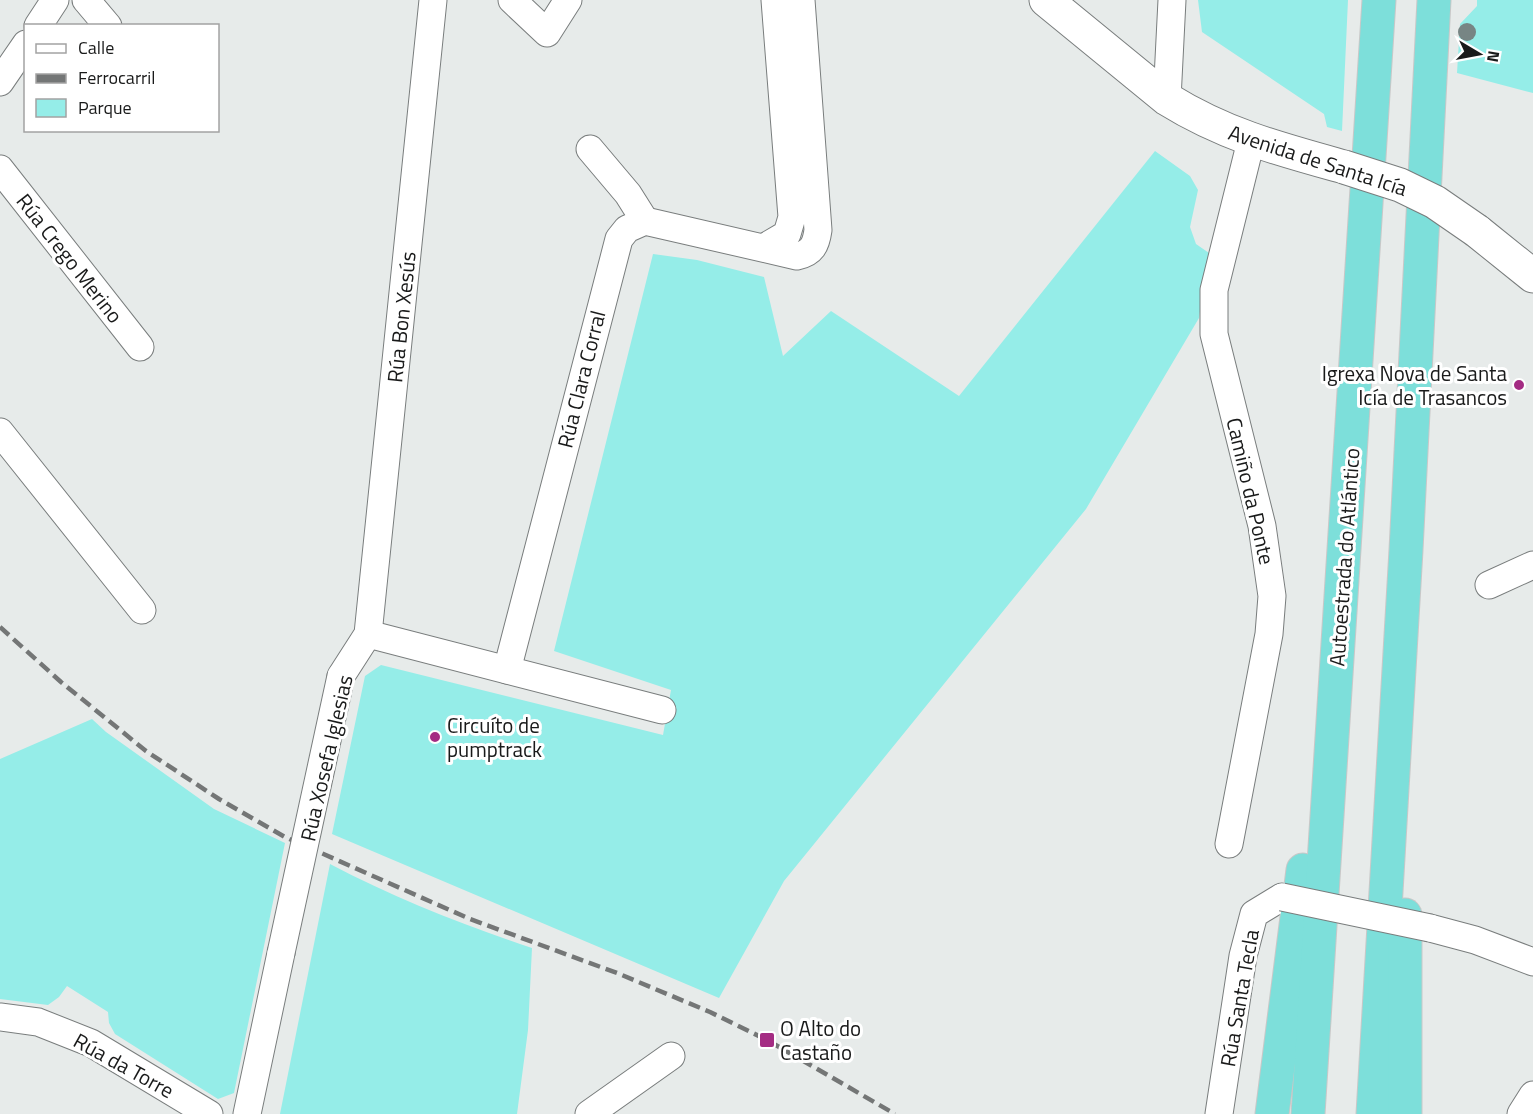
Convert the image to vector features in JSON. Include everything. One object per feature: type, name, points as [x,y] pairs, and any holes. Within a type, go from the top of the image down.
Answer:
[{"type":"highway","name":"Autoestrada do Atlántico","points":[[1308,1114],[1379,0]]},
{"type":"highway","points":[[1373,1114],[1406,550],[1434,0]]},
{"type":"highway","points":[[1405,1114],[1406,550]]},
{"type":"highway","points":[[1272,1114],[1308,826],[1340,619]]},
{"type":"street","points":[[39,24],[55,0]]},
{"type":"street","points":[[86,0],[106,24]]},
{"type":"street","name":"Rúa Bon Xesús","points":[[368,634],[433,0]]},
{"type":"street","points":[[512,0],[547,33],[568,0]]},
{"type":"street","points":[[765,247],[787,234],[792,217],[775,0]]},
{"type":"street","points":[[590,149],[628,194],[645,221],[797,256],[806,254],[814,248],[817,239],[801,0]]},
{"type":"street","name":"Avenida de Santa Icía","points":[[1046,0],[1167,99],[1209,123],[1251,141],[1401,185],[1435,202],[1477,231],[1533,276]]},
{"type":"street","points":[[1167,99],[1172,0]]},
{"type":"street","points":[[0,82],[24,47]]},
{"type":"street","name":"Camiño da Ponte","points":[[1229,844],[1269,634],[1272,596],[1263,526],[1214,334],[1214,290],[1251,141]]},
{"type":"street","name":"Rúa Crego Merino","points":[[0,169],[140,347]]},
{"type":"street","name":"Rúa Clara Corral","points":[[507,670],[614,250],[618,238],[627,229],[645,221]]},
{"type":"street","points":[[0,432],[142,609]]},
{"type":"street","points":[[1489,585],[1533,566]]},
{"type":"street","points":[[368,634],[662,710]]},
{"type":"street","name":"Rúa Xosefa Iglesias","points":[[247,1114],[341,676],[368,634]]},
{"type":"street","name":"Rúa Santa Tecla","points":[[1219,1114],[1243,956],[1254,914],[1282,897],[1430,928],[1475,940],[1533,962]]},
{"type":"street","name":"Rúa da Torre","points":[[0,1017],[38,1022],[91,1043],[209,1114]]},
{"type":"street","points":[[589,1114],[672,1056]]},
{"type":"street","points":[[1521,1114],[1533,1095]]},
{"type":"green space","points":[[1198,0],[1348,0],[1342,131],[1327,127],[1324,114],[1202,32]]},
{"type":"green space","points":[[1477,0],[1533,0],[1533,93],[1457,73],[1460,24],[1477,6]]},
{"type":"green space","points":[[1155,151],[1190,176],[1198,190],[1190,227],[1196,244],[1209,253],[1199,318],[1086,509],[784,881],[719,998],[332,834],[365,676],[381,665],[663,735],[671,690],[554,651],[653,254],[697,260],[764,277],[783,356],[831,311],[959,396]]},
{"type":"green space","points":[[92,719],[106,732],[214,809],[285,843],[234,1093],[218,1099],[115,1034],[109,1023],[108,1012],[67,986],[59,997],[48,1005],[0,999],[0,759]]},
{"type":"green space","points":[[330,864],[430,910],[532,948],[528,1030],[517,1114],[280,1114]]},
{"type":"railway","points":[[0,627],[61,682],[146,751],[219,799],[285,837],[470,919],[617,973],[710,1012],[767,1040],[895,1114]]},
{"type":"place","name":"Igrexa Nova de Santa Icía de Trasancos","points":[[1519,385]]},
{"type":"place","name":"Circuíto de pumptrack","points":[[435,737]]},
{"type":"place","name":"O Alto do Castaño","points":[[767,1040]]}]
